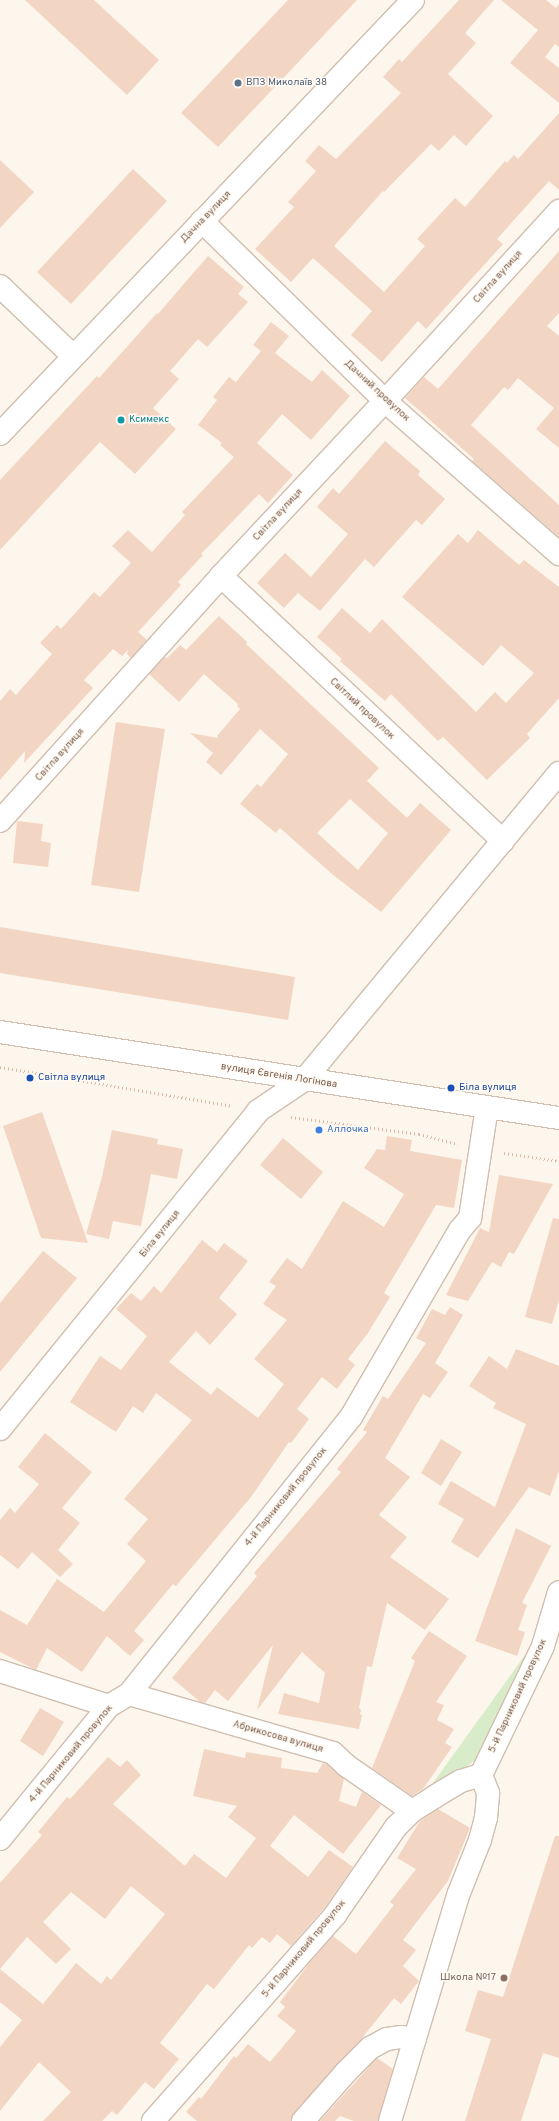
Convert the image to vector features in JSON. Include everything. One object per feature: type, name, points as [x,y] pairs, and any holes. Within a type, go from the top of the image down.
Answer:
[{"type":"street","name":"Дачна вулиця","points":[[0,434],[413,0]]},
{"type":"street","name":"Світла вулиця","points":[[0,821],[221,576],[385,401],[559,211]]},
{"type":"street","name":"Дачний провулок","points":[[202,221],[385,401],[559,554]]},
{"type":"street","points":[[0,286],[73,356]]},
{"type":"street","name":"Світлий провулок","points":[[221,576],[503,841]]},
{"type":"street","name":"Біла вулиця","points":[[0,1429],[258,1111],[304,1080],[559,773]]},
{"type":"street","name":"вулиця Євгенія Логінова","points":[[0,1032],[304,1080],[559,1118]]},
{"type":"street","name":"4-й Парниковий провулок","points":[[0,1839],[108,1706],[129,1694],[351,1417],[460,1230],[470,1218],[487,1107]]},
{"type":"street","name":"5-й Парниковий провулок","points":[[153,2121],[335,1915],[396,1827],[412,1811],[461,1781],[481,1775],[543,1646],[559,1592]]},
{"type":"street","points":[[0,1671],[108,1706]]},
{"type":"street","name":"Абрикосова вулиця","points":[[129,1694],[333,1753],[348,1766],[412,1811]]},
{"type":"street","points":[[390,2121],[459,1893],[480,1840],[486,1818],[488,1793],[481,1775]]},
{"type":"street","points":[[303,2121],[346,2072],[370,2048],[387,2039],[402,2037],[415,2040]]},
{"type":"path","points":[[0,1068],[234,1106]]},
{"type":"path","points":[[290,1117],[419,1134],[480,1150],[559,1161]]},
{"type":"green space","points":[[528,1651],[480,1756],[433,1793],[425,1794]]},
{"type":"building","points":[[25,0],[94,0],[159,60],[127,95]]},
{"type":"building","points":[[288,0],[357,0],[218,147],[181,113]]},
{"type":"building","points":[[459,0],[494,0],[465,33],[476,43],[448,74],[493,116],[466,146],[454,135],[439,151],[431,144],[384,192],[383,191],[334,246],[384,292],[425,246],[417,239],[455,198],[465,207],[505,161],[507,163],[514,155],[518,159],[559,113],[559,190],[549,181],[497,239],[503,244],[426,329],[418,321],[382,362],[351,335],[372,311],[313,258],[291,282],[255,249],[294,207],[288,202],[316,171],[305,161],[319,145],[336,159],[401,93],[383,77],[399,59],[402,62]]},
{"type":"building","points":[[501,0],[546,0],[556,8],[559,4],[559,47],[555,44],[545,57],[559,68],[559,103],[510,63],[538,30]]},
{"type":"building","points":[[0,160],[34,192],[0,228]]},
{"type":"building","points":[[133,169],[167,201],[71,304],[37,272]]},
{"type":"building","points":[[559,251],[559,313],[547,326],[559,336],[559,448],[536,429],[554,408],[518,378],[508,390],[504,387],[471,425],[559,505],[559,537],[472,461],[474,459],[405,398],[424,377],[438,389]]},
{"type":"building","points":[[208,256],[244,287],[238,294],[248,302],[207,347],[198,339],[170,371],[179,379],[153,408],[176,429],[135,474],[100,442],[0,550],[0,480],[97,376],[99,378],[157,313],[158,314]]},
{"type":"building","points":[[271,322],[289,336],[275,353],[312,382],[322,370],[350,396],[311,440],[282,414],[257,443],[293,475],[268,503],[259,494],[201,554],[203,555],[178,582],[181,585],[138,632],[147,640],[131,658],[127,654],[128,650],[122,656],[113,649],[84,680],[93,688],[24,763],[25,751],[0,780],[0,701],[10,689],[16,695],[52,654],[40,643],[57,625],[61,629],[94,592],[100,597],[131,563],[112,546],[128,530],[152,552],[185,515],[182,512],[234,457],[220,445],[222,443],[198,425],[217,400],[213,397],[229,377],[236,382],[261,351],[253,345]]},
{"type":"building","points":[[385,441],[420,471],[418,475],[445,499],[422,525],[416,520],[374,567],[365,559],[320,611],[298,593],[284,608],[257,583],[285,553],[311,577],[348,534],[317,507],[333,488],[339,494]]},
{"type":"building","points":[[478,530],[519,565],[524,560],[559,587],[559,698],[527,734],[530,738],[487,780],[443,737],[438,741],[391,694],[385,701],[340,661],[342,659],[317,637],[342,608],[370,633],[382,619],[476,712],[495,692],[506,703],[534,673],[501,645],[483,666],[402,597],[458,534],[468,543]]},
{"type":"building","points":[[219,616],[247,642],[246,644],[379,768],[367,781],[407,818],[420,803],[451,830],[381,912],[332,874],[280,828],[276,833],[240,804],[257,784],[261,787],[288,754],[260,729],[221,775],[206,762],[213,753],[190,733],[218,738],[217,736],[240,709],[237,706],[238,704],[204,674],[179,702],[149,674],[165,657],[167,658],[180,645],[186,650]],"holes":[[[350,799],[388,833],[358,870],[317,833]]]},
{"type":"building","points":[[116,722],[165,729],[139,892],[91,885]]},
{"type":"building","points":[[17,821],[43,824],[41,841],[51,843],[48,867],[13,863]]},
{"type":"building","points":[[0,927],[295,977],[288,1020],[0,973]]},
{"type":"building","points":[[42,1112],[88,1243],[41,1238],[3,1126]]},
{"type":"building","points":[[112,1130],[158,1139],[157,1144],[183,1149],[177,1179],[151,1174],[141,1226],[113,1221],[109,1239],[86,1234],[102,1177]]},
{"type":"building","points":[[387,1136],[412,1140],[410,1151],[462,1160],[454,1208],[436,1205],[384,1293],[390,1297],[368,1333],[348,1359],[355,1365],[337,1389],[322,1377],[297,1409],[309,1419],[291,1443],[289,1442],[251,1497],[176,1586],[173,1584],[134,1631],[144,1640],[130,1656],[107,1636],[82,1672],[47,1648],[36,1670],[0,1652],[0,1610],[27,1625],[57,1579],[104,1612],[146,1561],[127,1544],[148,1519],[124,1499],[192,1420],[156,1393],[143,1413],[133,1406],[116,1432],[70,1402],[100,1356],[121,1370],[147,1336],[116,1309],[131,1293],[141,1301],[154,1286],[161,1293],[202,1240],[217,1252],[224,1243],[248,1261],[219,1298],[237,1314],[210,1345],[196,1331],[169,1362],[211,1395],[217,1387],[258,1418],[284,1384],[254,1359],[287,1320],[263,1304],[276,1286],[269,1282],[287,1258],[302,1269],[343,1201],[384,1227],[404,1194],[364,1168],[377,1149],[385,1150]]},
{"type":"building","points":[[283,1138],[323,1172],[301,1199],[260,1165]]},
{"type":"building","points":[[499,1175],[553,1184],[514,1254],[509,1252],[501,1267],[492,1262],[468,1301],[446,1295],[480,1228],[489,1232]]},
{"type":"building","points":[[553,1218],[559,1219],[559,1300],[552,1324],[525,1317]]},
{"type":"building","points":[[43,1251],[77,1278],[0,1372],[0,1303]]},
{"type":"building","points":[[450,1307],[463,1315],[435,1363],[448,1372],[430,1398],[423,1394],[385,1458],[410,1477],[379,1515],[407,1537],[390,1557],[449,1599],[425,1630],[387,1603],[372,1667],[367,1666],[359,1708],[361,1710],[360,1714],[362,1715],[359,1729],[278,1714],[284,1693],[319,1703],[325,1673],[302,1652],[257,1710],[273,1645],[228,1701],[215,1690],[205,1703],[200,1702],[172,1678],[257,1576],[254,1573],[341,1472],[337,1469],[367,1432],[363,1430],[383,1396],[388,1399],[426,1343],[416,1338],[432,1309],[445,1315]]},
{"type":"building","points":[[516,1349],[559,1366],[559,1471],[550,1496],[529,1487],[478,1558],[451,1542],[464,1519],[438,1504],[451,1481],[495,1507],[526,1424],[493,1408],[496,1403],[469,1386],[489,1356],[507,1369]]},
{"type":"building","points":[[45,1433],[92,1472],[62,1508],[80,1523],[58,1550],[73,1564],[60,1577],[32,1552],[18,1569],[0,1555],[0,1520],[10,1508],[15,1513],[39,1484],[18,1467]]},
{"type":"building","points":[[441,1439],[462,1452],[441,1486],[421,1473]]},
{"type":"building","points":[[516,1528],[551,1546],[522,1603],[527,1605],[518,1630],[525,1632],[517,1656],[475,1641]]},
{"type":"building","points":[[429,1631],[467,1656],[436,1702],[444,1705],[437,1720],[454,1729],[445,1743],[452,1747],[423,1789],[412,1796],[372,1768],[415,1661],[411,1658]]},
{"type":"building","points":[[40,1708],[64,1722],[43,1756],[20,1741]]},
{"type":"building","points":[[204,1749],[245,1758],[246,1752],[282,1758],[281,1768],[317,1773],[323,1763],[327,1764],[344,1779],[339,1801],[356,1807],[362,1792],[381,1805],[343,1854],[294,1815],[270,1846],[308,1877],[329,1850],[353,1867],[325,1907],[291,1946],[277,1934],[270,1943],[262,1937],[252,1948],[249,1945],[214,1989],[207,1984],[160,2043],[179,2059],[154,2089],[145,2082],[117,2115],[112,2111],[102,2121],[43,2121],[71,2092],[39,2062],[0,2111],[0,2047],[22,2020],[0,2002],[0,1969],[0,1883],[42,1835],[38,1832],[67,1797],[70,1799],[108,1757],[120,1767],[127,1760],[141,1775],[113,1804],[185,1866],[194,1854],[226,1878],[256,1838],[228,1817],[237,1806],[193,1796]],"holes":[[[131,1886],[165,1914],[111,1980],[107,1976],[101,1984],[76,1963],[43,2004],[0,1969],[27,1937],[56,1964],[71,1949],[43,1922],[71,1892],[105,1919]]]},
{"type":"building","points":[[438,1809],[470,1828],[448,1881],[403,1940],[416,1950],[403,1966],[419,1981],[401,2004],[394,1998],[359,2042],[294,2113],[291,2121],[197,2121],[186,2112],[199,2097],[201,2099],[234,2056],[236,2058],[248,2044],[270,2062],[296,2031],[277,2016],[285,2007],[280,2002],[311,1961],[333,1936],[356,1954],[394,1905],[390,1902],[416,1869],[397,1858],[420,1821]]},
{"type":"building","points":[[555,1836],[559,1836],[559,2058],[543,2053],[521,2121],[465,2121],[491,2039],[465,2031],[478,1990],[503,1997]]},
{"type":"building","points":[[377,2058],[393,2069],[378,2121],[354,2121],[340,2116],[335,2121],[320,2121]]},
{"type":"place","name":"ВПЗ Миколаїв 38","points":[[238,83]]},
{"type":"place","name":"Ксимекс","points":[[121,420]]},
{"type":"place","name":"Світла вулиця","points":[[30,1078]]},
{"type":"place","name":"Біла вулиця","points":[[451,1088]]},
{"type":"place","name":"Аллочка","points":[[319,1130]]},
{"type":"place","name":"Школа №17","points":[[504,1978]]}]
